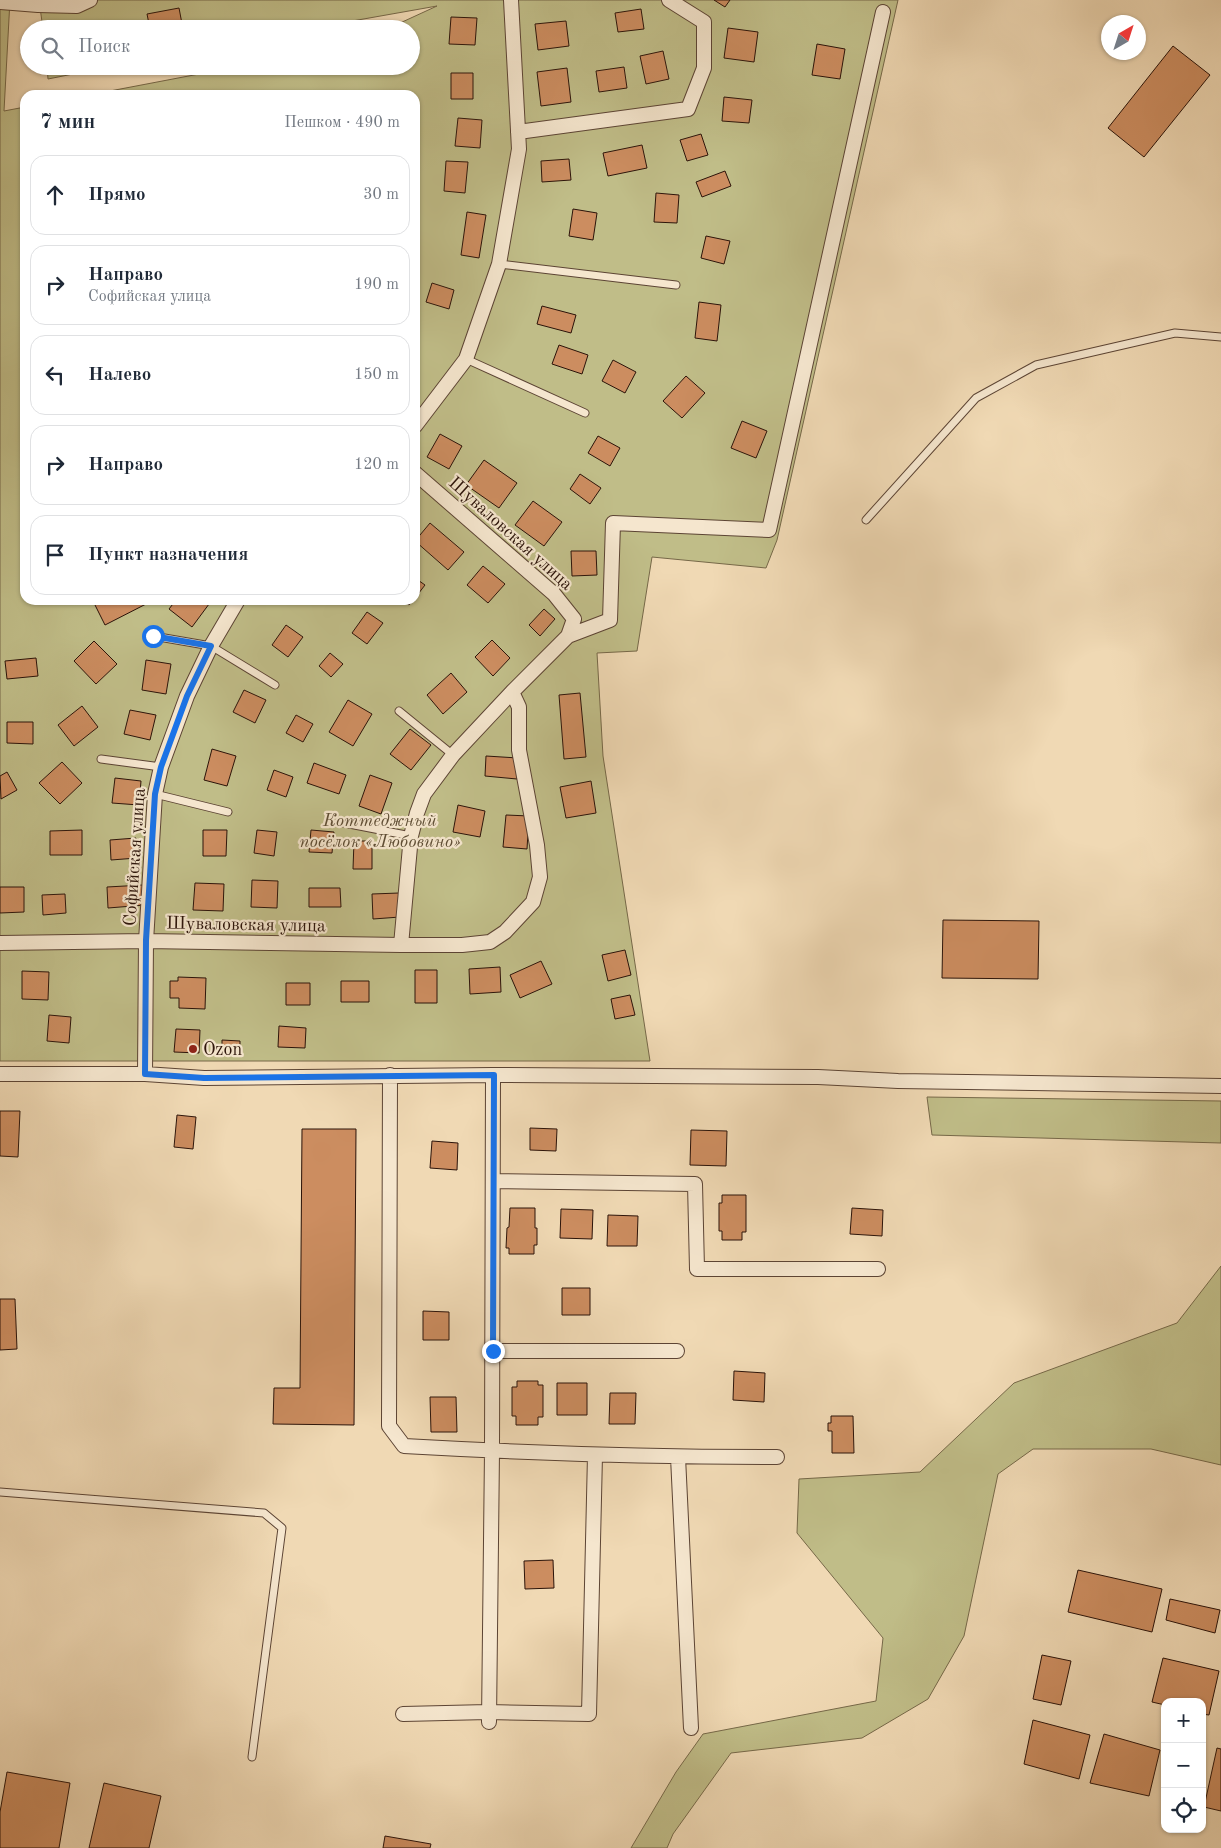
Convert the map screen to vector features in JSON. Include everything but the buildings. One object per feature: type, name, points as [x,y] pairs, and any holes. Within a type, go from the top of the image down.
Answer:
[{"type":"street","points":[[0,2],[77,6],[90,0]]},
{"type":"street","points":[[420,419],[466,359],[499,264],[519,149],[511,0]]},
{"type":"street","points":[[518,132],[688,109],[704,68],[704,22],[669,0]]},
{"type":"street","points":[[401,945],[411,836],[416,813],[424,794],[453,755],[568,636],[610,620],[613,523],[769,530],[882,12]]},
{"type":"street","name":"Шуваловская улица","points":[[420,477],[554,594],[574,619],[568,636]]},
{"type":"street","name":"Софийская улица","points":[[145,1074],[146,940],[155,794],[161,767],[187,696],[211,646],[235,605]]},
{"type":"street","name":"Шуваловская улица","points":[[0,943],[146,940],[462,945],[490,942],[506,932],[533,902],[540,877],[519,750],[519,707],[512,692]]},
{"type":"street","points":[[0,1074],[145,1074],[204,1078],[390,1075],[818,1077],[908,1081],[1221,1086]]},
{"type":"street","points":[[390,1075],[389,1426],[404,1446],[595,1455],[777,1457]]},
{"type":"street","points":[[488,1717],[493,1351],[494,1075]]},
{"type":"street","points":[[494,1181],[695,1184],[697,1269],[878,1269]]},
{"type":"street","points":[[493,1351],[677,1351]]},
{"type":"street","points":[[403,1714],[488,1717],[590,1714],[595,1455]]},
{"type":"street","points":[[678,1457],[691,1728]]},
{"type":"lane","points":[[499,264],[676,285]]},
{"type":"lane","points":[[866,520],[976,398],[1036,365],[1175,333],[1221,337]]},
{"type":"lane","points":[[466,359],[585,414]]},
{"type":"lane","points":[[153,636],[211,646],[275,685]]},
{"type":"lane","points":[[399,711],[453,755]]},
{"type":"lane","points":[[101,759],[161,767]]},
{"type":"lane","points":[[155,794],[228,812]]},
{"type":"lane","points":[[339,822],[411,836]]},
{"type":"lane","points":[[0,1492],[264,1512],[282,1528],[252,1757]]},
{"type":"green space","name":"Коттеджный посёлок «Любовино»","points":[[0,0],[10,0],[4,111],[20,108],[20,605],[420,605],[420,90],[115,90],[194,75],[420,75],[420,20],[407,20],[437,6],[358,20],[42,20],[39,0],[898,0],[777,540],[766,568],[652,557],[637,651],[597,653],[603,756],[650,1061],[0,1061]]},
{"type":"green space","points":[[48,75],[68,75],[48,79]]},
{"type":"green space","points":[[927,1097],[1221,1101],[1221,1143],[932,1135]]},
{"type":"green space","points":[[1221,1266],[1221,1465],[1151,1449],[1033,1449],[998,1474],[964,1636],[928,1699],[862,1738],[731,1753],[673,1834],[667,1848],[631,1848],[676,1772],[703,1734],[876,1701],[883,1638],[797,1533],[799,1479],[920,1472],[1014,1383],[1177,1323]]},
{"type":"place","name":"Ozon","points":[[193,1049]]},
{"type":"route","points":[[153,636],[211,646],[187,696],[161,767],[155,794],[146,940],[145,1074],[204,1078],[494,1075],[493,1351]]}]
